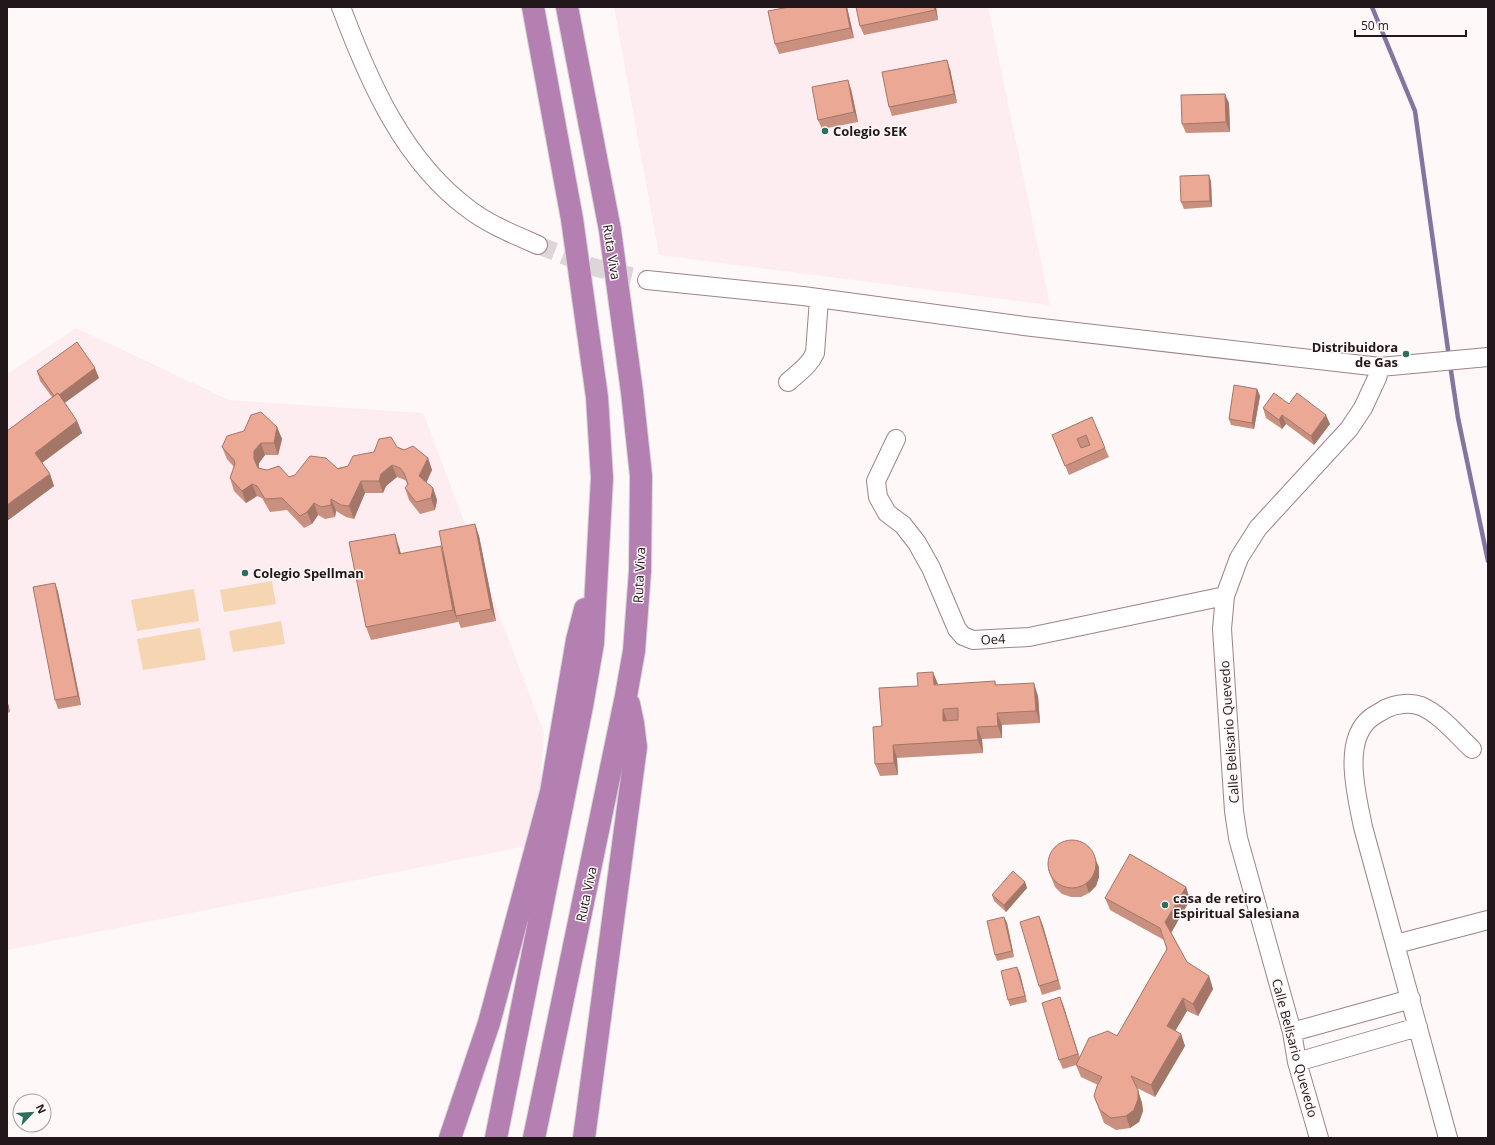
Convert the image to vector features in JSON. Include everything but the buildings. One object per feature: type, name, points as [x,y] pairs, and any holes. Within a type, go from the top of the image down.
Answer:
[{"type":"highway","points":[[496,1138],[582,706],[593,643],[602,478],[597,397],[572,219],[533,7]]},
{"type":"highway","name":"Ruta Viva","points":[[534,1138],[626,696],[634,651],[640,572],[641,476],[632,392],[610,230],[567,7]]},
{"type":"highway","points":[[450,1138],[489,1023],[551,792],[578,640],[597,559]]},
{"type":"highway","points":[[584,1138],[636,747],[633,723],[626,696]]},
{"type":"highway","points":[[442,1138],[466,1091]]},
{"type":"street","points":[[341,7],[384,104],[400,134],[420,163],[447,192],[471,211],[501,229],[538,245]]},
{"type":"street","points":[[648,280],[819,299],[1024,326],[1380,367],[1488,358]]},
{"type":"street","points":[[788,382],[811,361],[814,353],[819,299]]},
{"type":"street","name":"Calle Belisario Quevedo","points":[[1319,1138],[1297,1062],[1292,1032],[1238,838],[1234,811],[1222,629],[1225,596],[1239,558],[1258,528],[1350,429],[1363,408],[1377,378],[1380,367]]},
{"type":"street","name":"Oe4","points":[[896,439],[876,481],[878,497],[887,513],[903,525],[917,543],[931,568],[957,628],[963,636],[973,640],[1029,637],[1225,596]]},
{"type":"street","points":[[1448,1138],[1411,998],[1363,827],[1355,786],[1354,753],[1359,734],[1371,717],[1388,708],[1403,704],[1420,706],[1432,712],[1472,749]]},
{"type":"street","points":[[1396,944],[1488,920]]},
{"type":"street","points":[[1292,1032],[1411,998]]},
{"type":"street","points":[[1344,1017],[1353,1045]]},
{"type":"street","points":[[1297,1062],[1418,1027]]},
{"type":"shaded area","name":"Colegio SEK","points":[[614,7],[988,7],[1050,305],[659,255]]},
{"type":"shaded area","name":"Colegio Spellman","points":[[76,328],[229,400],[423,413],[544,733],[536,844],[7,950],[7,374]]},
{"type":"shaded area","points":[[272,581],[276,604],[224,612],[220,590]]},
{"type":"shaded area","points":[[194,589],[199,621],[137,631],[131,600]]},
{"type":"shaded area","points":[[281,621],[285,644],[233,652],[229,631]]},
{"type":"shaded area","points":[[200,628],[206,660],[143,670],[137,639]]},
{"type":"waterway","points":[[1372,7],[1415,111],[1449,357]]},
{"type":"waterway","points":[[1450,364],[1458,418],[1488,561]]},
{"type":"tunnel","points":[[538,245],[593,267],[647,280]]},
{"type":"place","name":"Colegio SEK","points":[[825,131]]},
{"type":"place","name":"Distribuidora de Gas","points":[[1406,354]]},
{"type":"place","name":"Colegio Spellman","points":[[245,573]]},
{"type":"place","name":"casa de retiro Espiritual Salesiana","points":[[1165,905]]}]
